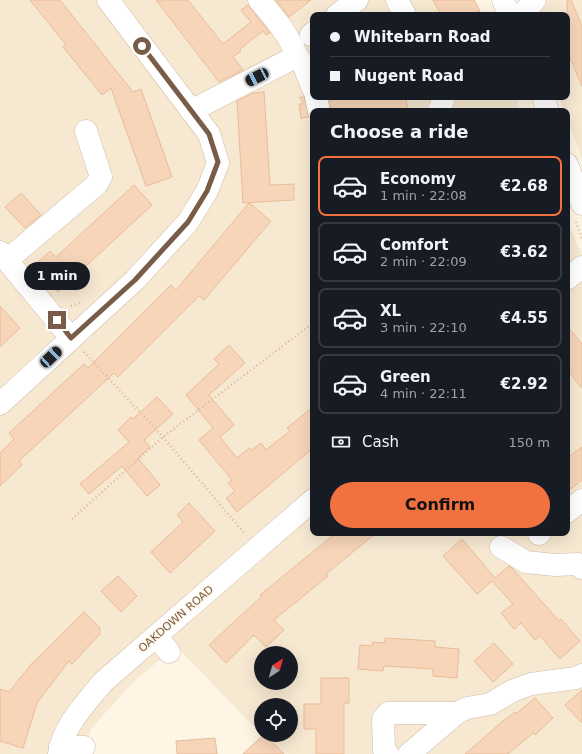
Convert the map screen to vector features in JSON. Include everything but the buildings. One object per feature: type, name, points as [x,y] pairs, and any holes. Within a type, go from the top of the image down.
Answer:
[{"type":"street","points":[[0,404],[77,344],[188,222],[207,191],[218,162],[209,134],[108,0]]},
{"type":"street","points":[[260,0],[275,18],[293,44],[297,56],[304,66],[310,81]]},
{"type":"street","points":[[341,12],[357,0]]},
{"type":"street","points":[[397,0],[403,12]]},
{"type":"street","points":[[503,0],[508,12]]},
{"type":"street","points":[[524,12],[535,0]]},
{"type":"street","points":[[191,111],[297,56]]},
{"type":"street","points":[[77,344],[4,256],[96,185],[101,178],[86,131]]},
{"type":"street","points":[[570,172],[582,204]]},
{"type":"street","points":[[570,277],[582,267]]},
{"type":"street","points":[[570,510],[582,500]]},
{"type":"street","name":"OAKDOWN ROAD","points":[[60,750],[74,717],[103,682],[163,644],[258,549],[310,503]]},
{"type":"street","points":[[501,547],[526,562],[555,565],[578,564],[582,568]]},
{"type":"street","points":[[409,754],[457,713],[467,708],[490,704],[512,691],[531,684],[582,676]]},
{"type":"street","points":[[388,754],[384,750],[383,719],[388,713],[457,713]]},
{"type":"street","points":[[60,750],[84,748]]},
{"type":"path","points":[[68,308],[85,300]]},
{"type":"path","points":[[72,519],[163,437],[310,325]]},
{"type":"path","points":[[77,344],[163,437],[258,549]]},
{"type":"shaded area","points":[[0,0],[475,0],[480,12],[310,12],[310,100],[517,100],[520,108],[310,108],[310,536],[570,536],[570,227],[582,256],[582,754],[280,754],[269,742],[298,742],[298,698],[254,698],[254,727],[176,646],[131,684],[91,729],[82,754],[0,754]]},
{"type":"shaded area","points":[[524,0],[582,0],[582,159],[570,126],[570,108],[563,108],[560,100],[570,100],[570,12],[528,12]]},
{"type":"route","points":[[57,320],[71,338],[135,280],[188,222],[207,191],[218,162],[209,134],[167,81],[142,46]]}]
